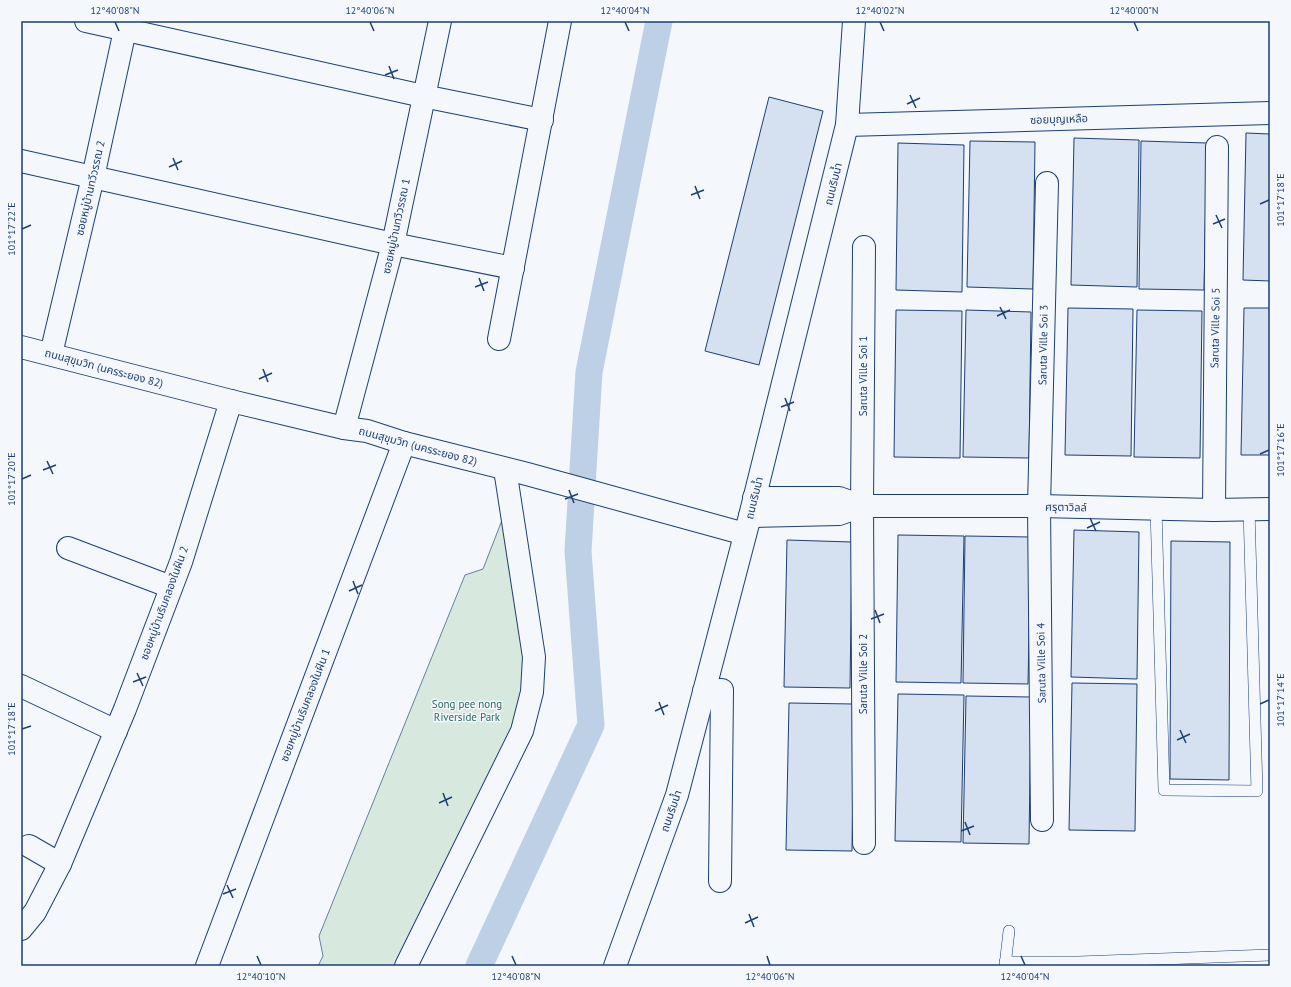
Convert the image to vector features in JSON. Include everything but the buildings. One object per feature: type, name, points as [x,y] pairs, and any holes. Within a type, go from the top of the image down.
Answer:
[{"type":"street","points":[[86,21],[126,25],[423,96],[542,120]]},
{"type":"street","name":"ซอยหมู่บ้านทวีวรรณ 1","points":[[344,428],[393,244],[440,21]]},
{"type":"street","points":[[499,339],[560,21]]},
{"type":"street","name":"ถนนริมน้ำ","points":[[615,966],[677,795],[750,516],[847,125],[854,21]]},
{"type":"street","name":"ซอยหมู่บ้านทวีวรรณ 2","points":[[51,354],[93,177],[126,25]]},
{"type":"street","name":"ซอยบุญเหลือ","points":[[847,125],[1270,113]]},
{"type":"street","name":"Saruta Ville Soi 5","points":[[1214,510],[1217,147]]},
{"type":"street","points":[[21,161],[393,244],[513,268]]},
{"type":"street","name":"Saruta Ville Soi 3","points":[[1039,506],[1047,183]]},
{"type":"street","name":"Saruta Ville Soi 1","points":[[862,506],[864,247]]},
{"type":"street","name":"ถนนสุขุมวิท (นครระยอง 82)","points":[[21,347],[232,401],[344,428],[367,431],[404,443],[527,474],[636,504],[750,516]]},
{"type":"street","name":"ซอยหมู่บ้านริมคลองในฝัน 2","points":[[21,929],[35,912],[60,864],[116,731],[181,562],[232,401]]},
{"type":"street","name":"ซอยหมู่บ้านริมคลองในฝัน 1","points":[[207,966],[404,443]]},
{"type":"street","points":[[406,966],[522,730],[532,692],[534,657],[505,469]]},
{"type":"street","name":"ศรุตาวิลล์","points":[[750,516],[839,514],[862,506],[1039,506],[1214,510],[1260,509]]},
{"type":"street","name":"Saruta Ville Soi 2","points":[[862,506],[864,843]]},
{"type":"street","name":"Saruta Ville Soi 4","points":[[1039,506],[1042,820]]},
{"type":"street","points":[[68,548],[171,587]]},
{"type":"street","points":[[21,686],[116,731]]},
{"type":"street","points":[[704,691],[722,690],[720,881]]},
{"type":"street","points":[[29,846],[60,864]]},
{"type":"lane","points":[[1156,508],[1164,790],[1257,791],[1260,509]]},
{"type":"lane","points":[[1009,931],[1005,964],[1270,955]]},
{"type":"green space","name":"Song pee nong Riverside Park","points":[[506,510],[529,660],[517,729],[400,966],[318,966],[323,956],[319,936],[465,575],[483,569]]},
{"type":"waterway","points":[[479,966],[591,725],[578,551],[589,372],[659,21]]}]
